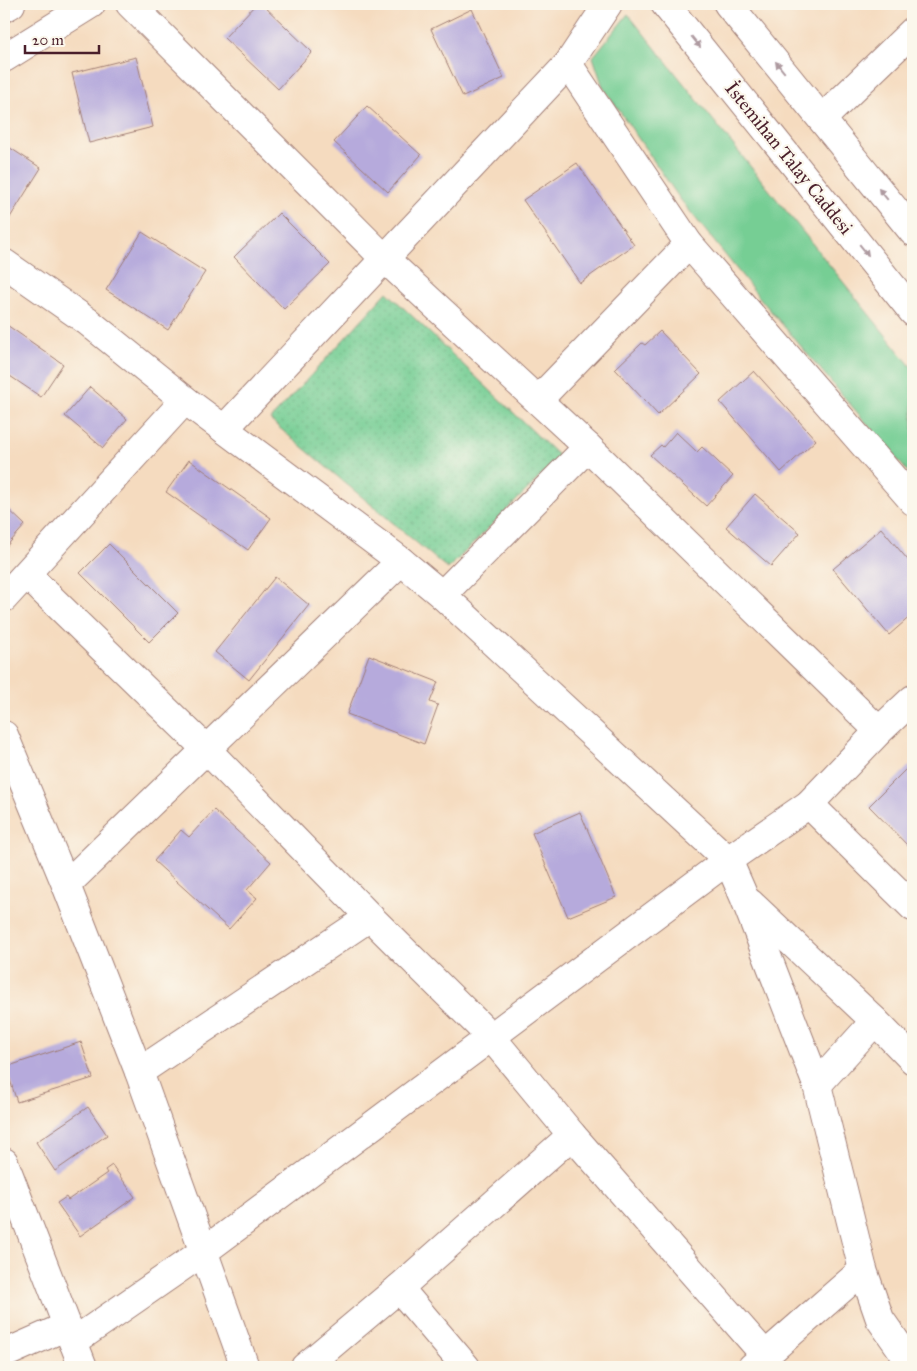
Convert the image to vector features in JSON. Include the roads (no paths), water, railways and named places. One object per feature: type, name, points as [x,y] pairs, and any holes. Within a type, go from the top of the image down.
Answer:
[{"type":"street","points":[[4,8],[11,4]]},
{"type":"street","points":[[4,58],[91,4]]},
{"type":"street","points":[[130,4],[385,259],[588,447],[879,731]]},
{"type":"street","points":[[224,429],[568,64],[608,4]]},
{"type":"street","name":"İstemihan Talay Caddesi","points":[[665,4],[913,312]]},
{"type":"street","points":[[728,4],[913,232]]},
{"type":"street","points":[[822,119],[913,31]]},
{"type":"street","points":[[568,64],[689,244],[913,501]]},
{"type":"street","points":[[538,400],[689,244]]},
{"type":"street","points":[[4,263],[87,321],[184,400],[401,561],[442,595],[728,860],[817,1085],[863,1270],[880,1319],[913,1366]]},
{"type":"street","points":[[4,598],[184,400]]},
{"type":"street","points":[[442,595],[588,447]]},
{"type":"street","points":[[66,885],[401,561]]},
{"type":"street","points":[[27,574],[207,750],[370,917],[492,1038],[758,1361],[863,1270]]},
{"type":"street","points":[[4,1354],[70,1334],[204,1252],[728,860],[809,804],[879,731],[913,699]]},
{"type":"street","points":[[4,735],[66,885],[139,1072],[246,1367]]},
{"type":"street","points":[[809,804],[913,907]]},
{"type":"street","points":[[745,899],[875,1021],[913,1060]]},
{"type":"street","points":[[139,1072],[370,917]]},
{"type":"street","points":[[817,1085],[875,1021]]},
{"type":"street","points":[[305,1367],[399,1288],[572,1135]]},
{"type":"street","points":[[4,1162],[83,1367]]},
{"type":"street","points":[[399,1288],[466,1367]]}]
